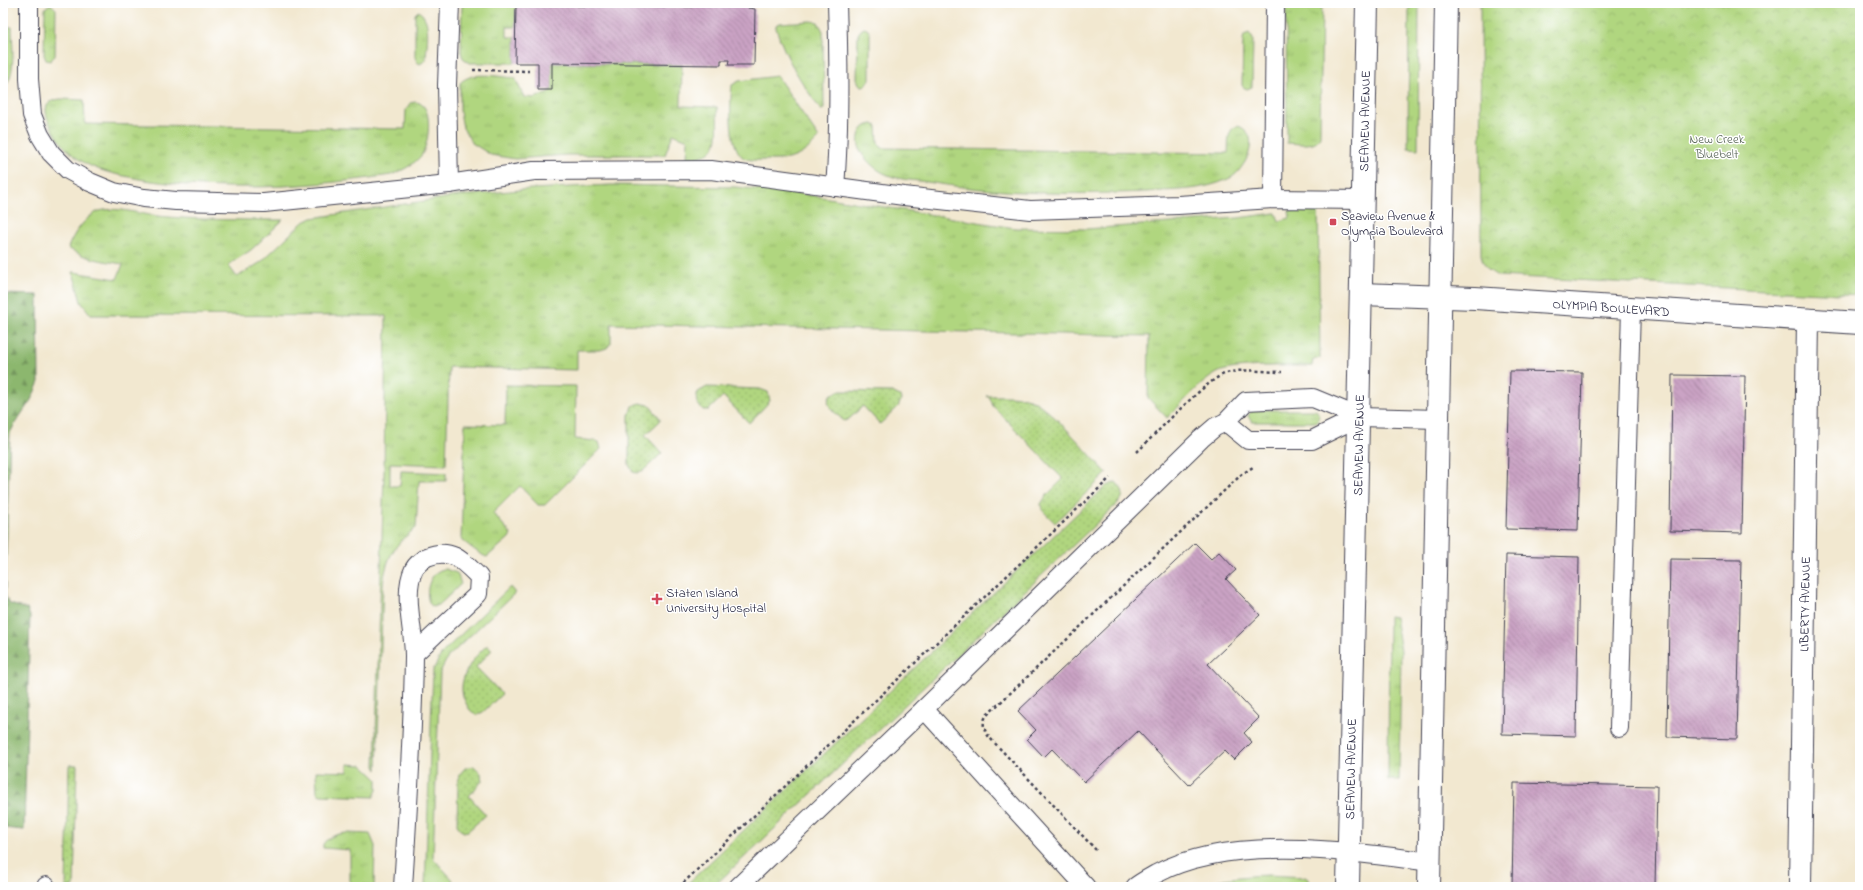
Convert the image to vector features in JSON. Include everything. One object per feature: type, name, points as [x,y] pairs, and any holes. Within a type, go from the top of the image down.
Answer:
[{"type":"street","name":"SEAVIEW AVENUE","points":[[1348,887],[1359,416],[1366,3]]},
{"type":"street","points":[[1429,887],[1446,3]]},
{"type":"street","name":"OLYMPIA BOULEVARD","points":[[1361,294],[1441,296],[1860,323]]},
{"type":"street","name":"LIBERTY AVENUE","points":[[1800,887],[1808,320]]},
{"type":"lane","points":[[29,3],[29,79],[32,115],[40,135],[51,153],[68,170],[90,182],[114,192],[144,198],[176,201],[264,203],[449,184],[534,171],[711,170],[835,187],[1030,210],[1178,205],[1273,199],[1363,200]]},
{"type":"lane","points":[[449,184],[448,69],[450,3]]},
{"type":"lane","points":[[835,187],[839,109],[838,3]]},
{"type":"lane","points":[[1273,199],[1275,3]]},
{"type":"lane","points":[[1619,728],[1632,309]]},
{"type":"lane","points":[[738,887],[924,709],[1201,439],[1215,427],[1226,422],[1246,401],[1313,398],[1359,416],[1439,419]]},
{"type":"lane","points":[[1226,422],[1248,440],[1312,440],[1359,416]]},
{"type":"lane","points":[[403,887],[414,654],[410,616],[410,582],[414,568],[425,558],[437,553],[456,557],[479,577],[478,594],[414,654]]},
{"type":"lane","points":[[924,709],[1086,887]]},
{"type":"lane","points":[[1135,887],[1166,869],[1197,858],[1234,852],[1280,849],[1348,851],[1430,862]]},
{"type":"path","points":[[448,69],[529,71]]},
{"type":"path","points":[[1096,850],[989,737],[984,729],[984,721],[987,715],[1242,474],[1250,468],[1259,465]]},
{"type":"path","points":[[679,887],[1110,478]]},
{"type":"green space","points":[[462,3],[523,3],[523,6],[516,6],[515,27],[507,27],[507,37],[515,37],[515,63],[470,63],[463,58],[461,52]]},
{"type":"green space","points":[[1286,3],[1322,3],[1320,136],[1318,140],[1311,143],[1287,143]]},
{"type":"green space","points":[[1409,3],[1419,3],[1418,149],[1408,148]]},
{"type":"green space","name":"New Creek Bluebelt","points":[[1480,3],[1860,3],[1860,295],[1498,276],[1492,272],[1485,265],[1481,255]]},
{"type":"green space","points":[[51,4],[56,9],[55,56],[50,61],[46,60],[44,55],[45,9]]},
{"type":"green space","points":[[418,11],[426,20],[428,33],[426,60],[420,64],[417,62],[415,57],[415,14]]},
{"type":"green space","points":[[818,22],[823,31],[824,109],[822,110],[813,99],[795,70],[784,50],[776,28],[776,25],[780,23]]},
{"type":"green space","points":[[3,27],[12,27],[13,60],[10,76],[3,88]]},
{"type":"green space","points":[[864,28],[870,33],[870,79],[866,85],[862,86],[859,84],[857,79],[858,34]]},
{"type":"green space","points":[[1249,33],[1253,39],[1252,87],[1247,89],[1242,85],[1243,40],[1244,35]]},
{"type":"green space","points":[[552,63],[682,65],[681,106],[717,107],[718,127],[716,143],[713,149],[707,154],[699,157],[687,158],[688,140],[673,134],[665,155],[566,155],[515,159],[491,155],[472,143],[463,128],[460,112],[460,83],[465,79],[478,75],[515,78],[524,97],[535,98],[552,90]]},
{"type":"green space","points":[[777,76],[819,138],[807,150],[790,158],[783,160],[749,160],[744,158],[739,153],[735,145],[731,124],[732,85],[739,81]]},
{"type":"green space","points":[[61,99],[84,100],[85,124],[405,129],[406,110],[410,103],[418,103],[424,107],[427,114],[428,133],[424,151],[420,157],[410,166],[391,175],[329,183],[265,187],[200,186],[139,179],[108,172],[80,160],[74,156],[60,141],[47,118],[46,108],[53,101]]},
{"type":"green space","points":[[873,124],[877,126],[878,143],[882,148],[1228,153],[1230,133],[1238,126],[1247,132],[1250,137],[1250,146],[1245,162],[1238,172],[1228,179],[1208,186],[1145,192],[1036,193],[954,186],[893,177],[876,169],[869,163],[859,148],[861,130],[868,125]]},
{"type":"green space","points":[[611,185],[735,187],[803,194],[1015,228],[1086,229],[1238,218],[1276,213],[1279,221],[1290,218],[1289,211],[1318,206],[1320,358],[1313,360],[1312,366],[1249,367],[1225,370],[1217,373],[1198,388],[1167,418],[1148,398],[1149,336],[611,324],[611,343],[607,348],[600,350],[577,350],[577,370],[449,367],[446,465],[390,463],[390,486],[400,486],[401,471],[446,473],[446,481],[419,481],[416,528],[397,546],[389,558],[385,574],[383,584],[377,770],[375,766],[384,473],[386,316],[91,315],[81,302],[73,272],[117,279],[123,264],[81,255],[68,248],[70,243],[80,226],[94,213],[113,209],[157,216],[236,220],[283,220],[251,250],[228,265],[237,277],[261,262],[302,223],[312,218],[458,196],[531,189]]},
{"type":"green space","points":[[3,294],[38,295],[39,382],[31,400],[10,433],[5,592],[6,598],[10,604],[27,609],[30,616],[24,830],[3,828]]},
{"type":"green space","points":[[506,385],[576,386],[575,439],[599,442],[601,449],[545,505],[538,505],[520,486],[493,513],[511,534],[509,538],[487,557],[469,546],[461,539],[465,424],[505,425]]},
{"type":"green space","points":[[707,387],[760,389],[768,392],[770,401],[749,423],[723,396],[709,410],[703,410],[698,404],[696,397],[698,392]]},
{"type":"green space","points":[[840,391],[892,392],[900,396],[901,400],[898,407],[880,424],[863,406],[849,419],[844,421],[831,409],[828,402],[830,395]]},
{"type":"green space","points":[[986,396],[1019,397],[1029,399],[1037,403],[1069,432],[1107,473],[1055,523],[1042,510],[1041,504],[1046,496],[1063,479],[993,406],[990,398]]},
{"type":"green space","points":[[640,403],[649,405],[660,418],[660,421],[645,435],[662,453],[644,470],[637,473],[633,472],[629,465],[629,415],[632,406]]},
{"type":"green space","points":[[1253,410],[1316,410],[1320,416],[1318,421],[1314,422],[1252,422],[1248,415]]},
{"type":"green space","points":[[1116,482],[1123,493],[1120,501],[713,887],[684,887],[1106,486]]},
{"type":"green space","points":[[445,569],[457,573],[461,584],[439,605],[433,607],[428,598],[428,586],[434,574]]},
{"type":"green space","points":[[510,587],[515,593],[448,657],[440,672],[433,858],[453,880],[449,887],[425,887],[433,670],[442,653]]},
{"type":"green space","points":[[1389,616],[1395,617],[1401,651],[1399,780],[1388,780]]},
{"type":"green space","points":[[486,646],[489,646],[492,650],[476,667],[502,694],[483,712],[476,715],[467,705],[463,695],[463,680],[470,665]]},
{"type":"green space","points":[[348,764],[362,765],[377,779],[377,789],[374,797],[321,795],[317,793],[316,771],[348,772]]},
{"type":"green space","points":[[69,765],[77,765],[74,887],[66,887]]},
{"type":"green space","points":[[474,766],[481,773],[482,781],[469,796],[486,815],[468,831],[463,832],[457,825],[458,782],[460,774],[465,768]]},
{"type":"green space","points":[[347,833],[370,834],[375,846],[374,887],[350,887],[350,850],[323,848],[325,841],[331,837]]},
{"type":"green space","points":[[1268,875],[1305,877],[1308,879],[1309,887],[1191,887],[1229,878]]},
{"type":"building","points":[[523,3],[577,3],[577,6],[692,7],[692,3],[748,3],[748,8],[755,9],[754,65],[728,65],[729,60],[721,60],[721,65],[552,63],[552,90],[538,90],[538,63],[515,63],[516,5],[523,6]]},
{"type":"building","points":[[1510,371],[1582,372],[1578,531],[1506,529]]},
{"type":"building","points":[[1672,375],[1745,376],[1742,533],[1670,531]]},
{"type":"building","points":[[1195,543],[1211,559],[1219,552],[1236,570],[1226,579],[1260,615],[1208,664],[1259,718],[1244,733],[1252,742],[1234,760],[1225,751],[1189,785],[1138,731],[1084,782],[1052,749],[1044,757],[1027,739],[1036,730],[1018,711]]},
{"type":"building","points":[[1506,555],[1579,557],[1576,736],[1502,734]]},
{"type":"building","points":[[1670,559],[1741,560],[1737,739],[1667,737]]},
{"type":"building","points":[[1514,783],[1657,786],[1655,887],[1512,887]]},
{"type":"place","name":"Seaview Avenue & Olympia Boulevard","points":[[1333,222]]},
{"type":"place","name":"Staten Island University Hospital","points":[[657,599]]}]
